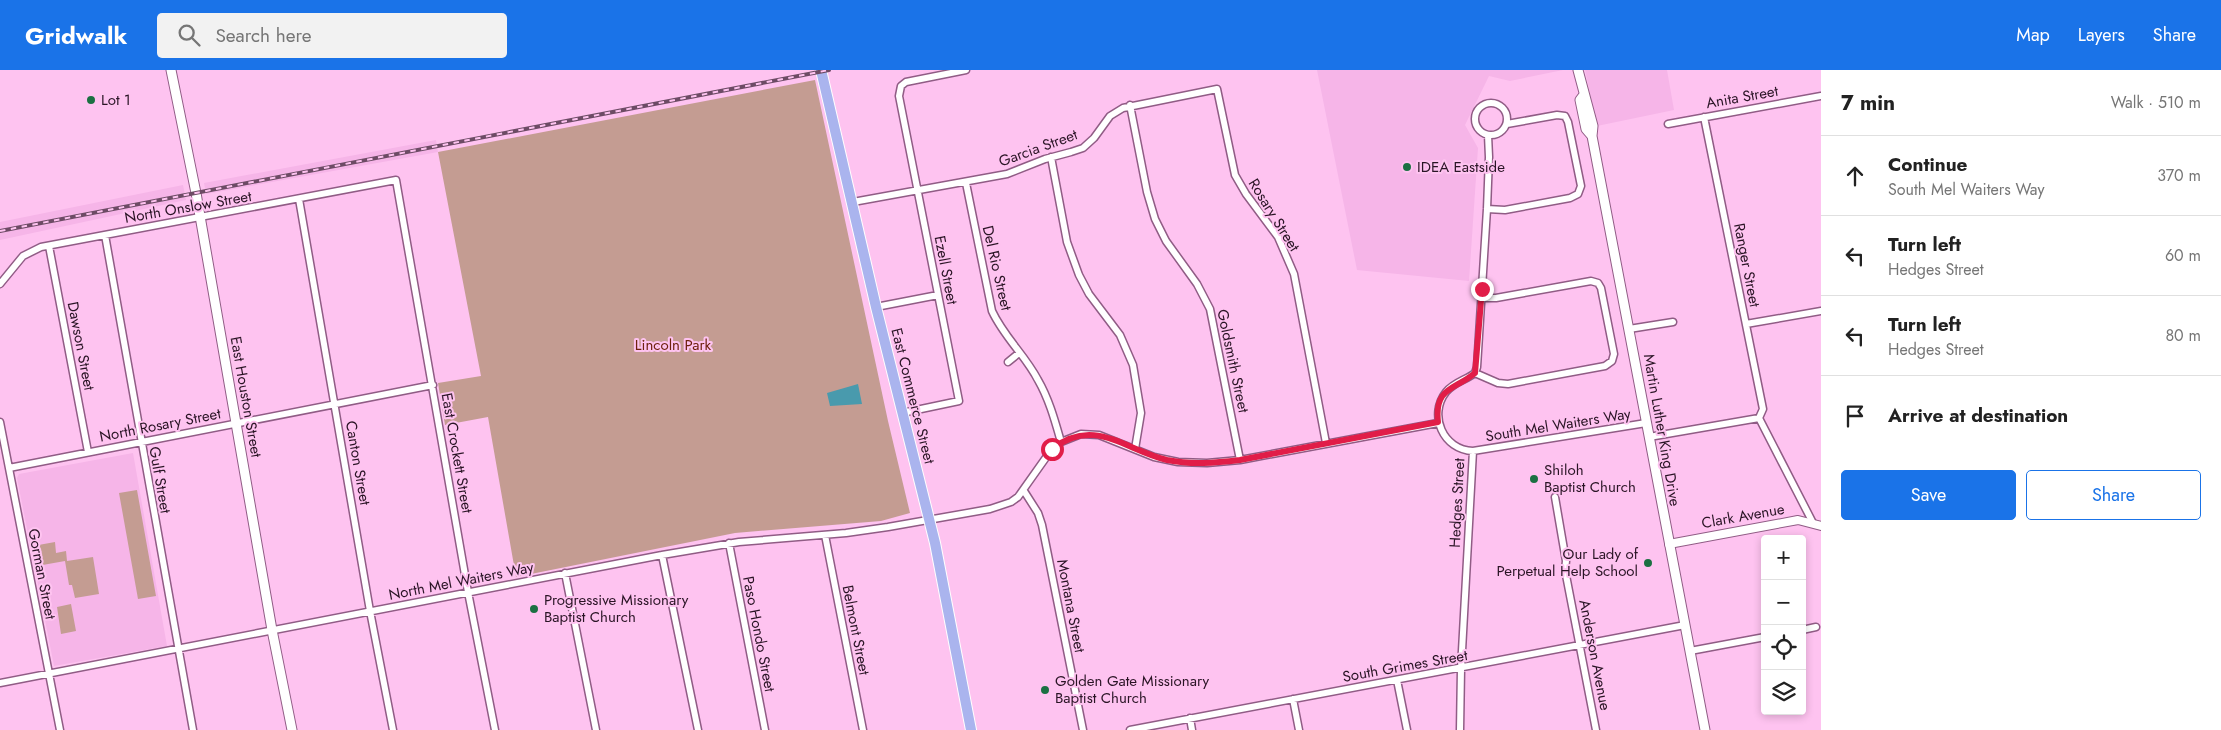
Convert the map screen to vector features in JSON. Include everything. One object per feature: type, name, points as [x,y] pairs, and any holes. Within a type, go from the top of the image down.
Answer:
[{"type":"main road","name":"East Houston Street","points":[[170,70],[200,217],[272,630],[292,730]]},
{"type":"main road","name":"East Commerce Street","points":[[821,70],[876,307],[929,520],[971,730]]},
{"type":"main road","name":"Martin Luther King Drive","points":[[1578,70],[1583,96],[1587,98],[1592,136],[1705,730]]},
{"type":"street","name":"Ezell Street","points":[[902,413],[959,402],[899,96],[901,86],[906,82],[966,70]]},
{"type":"street","name":"Garcia Street","points":[[853,202],[1007,174],[1083,148],[1094,138],[1110,116],[1130,105],[1217,88]]},
{"type":"street","name":"Rosary Street","points":[[1217,88],[1235,175],[1246,194],[1278,237],[1292,268],[1326,443]]},
{"type":"street","name":"Anita Street","points":[[1668,124],[1821,96]]},
{"type":"street","points":[[1487,209],[1505,210],[1570,198],[1578,194],[1581,186],[1568,122],[1565,116],[1557,115],[1507,124],[1499,133],[1488,135],[1480,130],[1476,123],[1478,111],[1484,105],[1492,103],[1500,105],[1507,115],[1507,124]]},
{"type":"street","name":"Goldsmith Street","points":[[1130,105],[1147,192],[1155,219],[1166,241],[1198,284],[1210,309],[1240,460]]},
{"type":"street","name":"Ranger Street","points":[[1704,117],[1763,409],[1759,418]]},
{"type":"street","points":[[1475,373],[1482,298],[1487,209],[1488,135]]},
{"type":"street","points":[[1052,158],[1068,242],[1079,275],[1089,294],[1120,335],[1131,360],[1141,413],[1135,449]]},
{"type":"street","name":"North Onslow Street","points":[[0,284],[23,256],[30,251],[49,246],[396,180]]},
{"type":"street","name":"East Crockett Street","points":[[396,180],[468,592],[495,730]]},
{"type":"street","name":"Del Rio Street","points":[[966,182],[992,311],[997,322],[1035,374],[1048,399],[1061,442]]},
{"type":"street","name":"Canton Street","points":[[299,199],[370,611],[394,730]]},
{"type":"street","name":"Gulf Street","points":[[105,235],[140,441],[193,730]]},
{"type":"street","name":"Dawson Street","points":[[49,246],[88,452]]},
{"type":"street","points":[[1475,373],[1508,384],[1605,366],[1612,361],[1614,354],[1601,288],[1598,283],[1591,281],[1496,298],[1482,298]]},
{"type":"street","points":[[876,307],[938,295]]},
{"type":"street","points":[[1746,324],[1821,311]]},
{"type":"street","points":[[1629,329],[1672,322]]},
{"type":"street","points":[[1008,362],[1019,353]]},
{"type":"street","points":[[929,520],[1002,506],[1012,502],[1024,492],[1044,458],[1061,442],[1081,434],[1099,435],[1154,456],[1185,463],[1206,464],[1240,460],[1438,422],[1438,406],[1446,392],[1450,387],[1475,373]]},
{"type":"street","name":"North Rosary Street","points":[[9,468],[433,385]]},
{"type":"street","points":[[1649,437],[1759,418],[1817,525]]},
{"type":"street","name":"Gorman Street","points":[[0,422],[60,730]]},
{"type":"street","name":"Hedges Street","points":[[1438,422],[1442,432],[1451,444],[1458,449],[1473,451],[1461,669],[1460,730]]},
{"type":"street","name":"South Mel Waiters Way","points":[[1473,451],[1646,423]]},
{"type":"street","name":"Montana Street","points":[[1024,492],[1038,513],[1042,525],[1083,730]]},
{"type":"street","name":"Anderson Avenue","points":[[1555,497],[1566,561],[1565,570],[1596,730]]},
{"type":"street","name":"North Mel Waiters Way","points":[[0,683],[729,543],[865,531],[929,520]]},
{"type":"street","name":"Clark Avenue","points":[[1669,544],[1791,521],[1804,520],[1817,525]]},
{"type":"street","name":"Belmont Street","points":[[825,535],[863,730]]},
{"type":"street","name":"Paso Hondo Street","points":[[729,543],[766,730]]},
{"type":"street","points":[[662,555],[698,730]]},
{"type":"street","points":[[565,573],[596,730]]},
{"type":"street","name":"South Grimes Street","points":[[1130,730],[1461,669],[1684,625]]},
{"type":"street","points":[[1806,629],[1816,627]]},
{"type":"street","points":[[1690,651],[1761,638]]},
{"type":"street","points":[[1398,680],[1407,730]]},
{"type":"street","points":[[1293,699],[1299,730]]},
{"type":"street","points":[[1190,718],[1192,730]]},
{"type":"shaded area","name":"IDEA Eastside","points":[[1317,70],[1563,70],[1510,81],[1489,76],[1465,125],[1478,148],[1469,281],[1357,270]]},
{"type":"shaded area","points":[[1585,70],[1667,70],[1674,110],[1597,126]]},
{"type":"shaded area","points":[[436,140],[438,152],[206,194],[204,183]]},
{"type":"shaded area","points":[[183,185],[186,200],[0,240],[0,222]]},
{"type":"shaded area","points":[[858,384],[862,404],[830,406],[827,393]]},
{"type":"shaded area","points":[[133,453],[167,646],[54,666],[17,478],[19,474]]},
{"type":"green space","name":"Lincoln Park","points":[[815,80],[888,421],[910,513],[881,521],[735,533],[516,577],[488,417],[445,425],[438,383],[481,376],[438,152]]},
{"type":"green space","points":[[137,490],[156,596],[138,599],[119,493]]},
{"type":"green space","points":[[55,542],[56,553],[66,551],[67,561],[93,557],[99,594],[75,598],[72,585],[69,585],[65,561],[37,566],[33,546]]},
{"type":"green space","points":[[71,604],[76,631],[61,634],[57,607]]},
{"type":"railway","points":[[0,231],[829,70]]},
{"type":"place","name":"Lot 1","points":[[91,100]]},
{"type":"place","name":"IDEA Eastside","points":[[1407,167]]},
{"type":"place","name":"Shiloh Baptist Church","points":[[1534,479]]},
{"type":"place","name":"Our Lady of Perpetual Help School","points":[[1648,563]]},
{"type":"place","name":"Progressive Missionary Baptist Church","points":[[534,609]]},
{"type":"place","name":"Golden Gate Missionary Baptist Church","points":[[1045,690]]},
{"type":"route","points":[[1052,449],[1071,437],[1090,434],[1110,438],[1154,456],[1178,462],[1206,464],[1240,460],[1438,422],[1438,406],[1446,392],[1450,387],[1469,378],[1475,373],[1477,367],[1482,289]]}]
